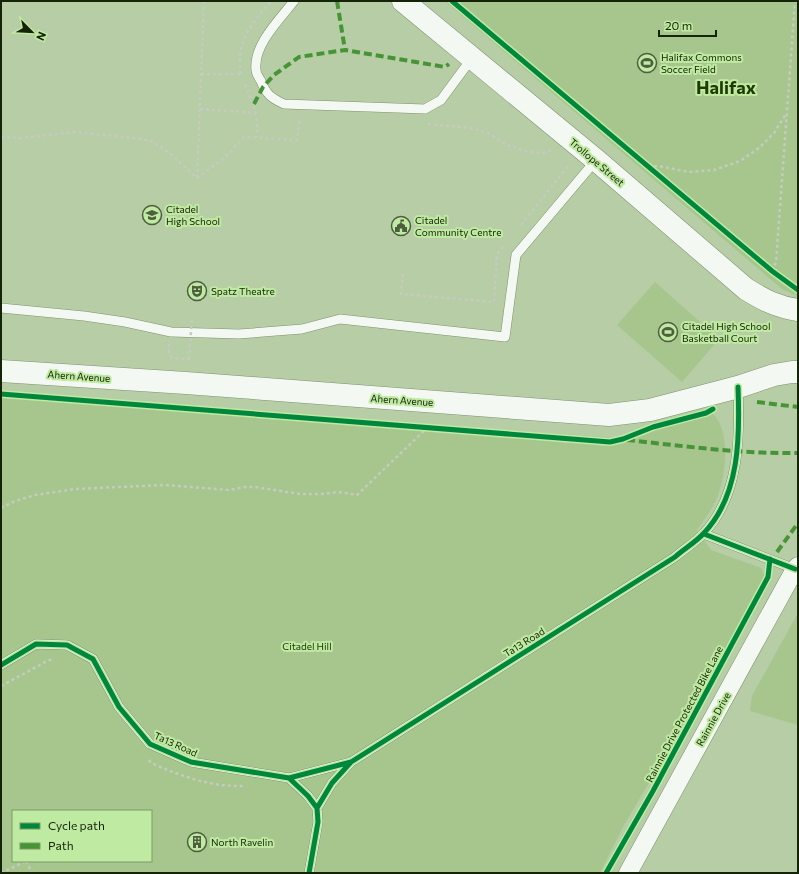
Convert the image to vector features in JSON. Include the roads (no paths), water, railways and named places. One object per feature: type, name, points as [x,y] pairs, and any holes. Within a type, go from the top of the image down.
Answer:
[{"type":"street","name":"Trollope Street","points":[[403,1],[596,160],[746,289],[764,300],[784,308],[798,310]]},
{"type":"street","name":"Ahern Avenue","points":[[1,371],[186,383],[609,415],[650,410],[738,387],[774,375],[798,372]]},
{"type":"street","name":"Rainnie Drive","points":[[628,873],[796,568]]},
{"type":"lane","points":[[294,1],[264,40],[258,53],[256,70],[263,87],[271,98],[284,104],[425,109],[441,100],[472,58]]},
{"type":"lane","points":[[1,308],[84,316],[125,322],[171,332],[240,334],[302,329],[340,319],[505,337],[516,255],[596,160]]},
{"type":"lane","name":"Ta13 Road","points":[[351,762],[675,557],[704,534],[716,518],[729,491],[735,468],[739,434],[738,387]]},
{"type":"lane","points":[[704,534],[796,568]]},
{"type":"lane","name":"Ta13 Road","points":[[1,665],[36,644],[67,645],[93,659],[119,707],[150,744],[191,762],[289,778]]},
{"type":"lane","points":[[289,778],[351,762]]},
{"type":"lane","points":[[317,808],[332,783],[351,762]]},
{"type":"lane","points":[[289,778],[308,796],[317,808],[318,822],[309,873]]},
{"type":"place","name":"Halifax Commons Soccer Field","points":[[647,63]]},
{"type":"place","name":"Citadel High School","points":[[152,215]]},
{"type":"place","name":"Citadel Community Centre","points":[[401,226]]},
{"type":"place","name":"Spatz Theatre","points":[[197,291]]},
{"type":"place","name":"Citadel High School Basketball Court","points":[[668,332]]},
{"type":"place","name":"North Ravelin","points":[[197,842]]},
{"type":"district","name":"Halifax","points":[[726,87]]},
{"type":"park label","name":"Citadel Hill","points":[[307,646]]}]
